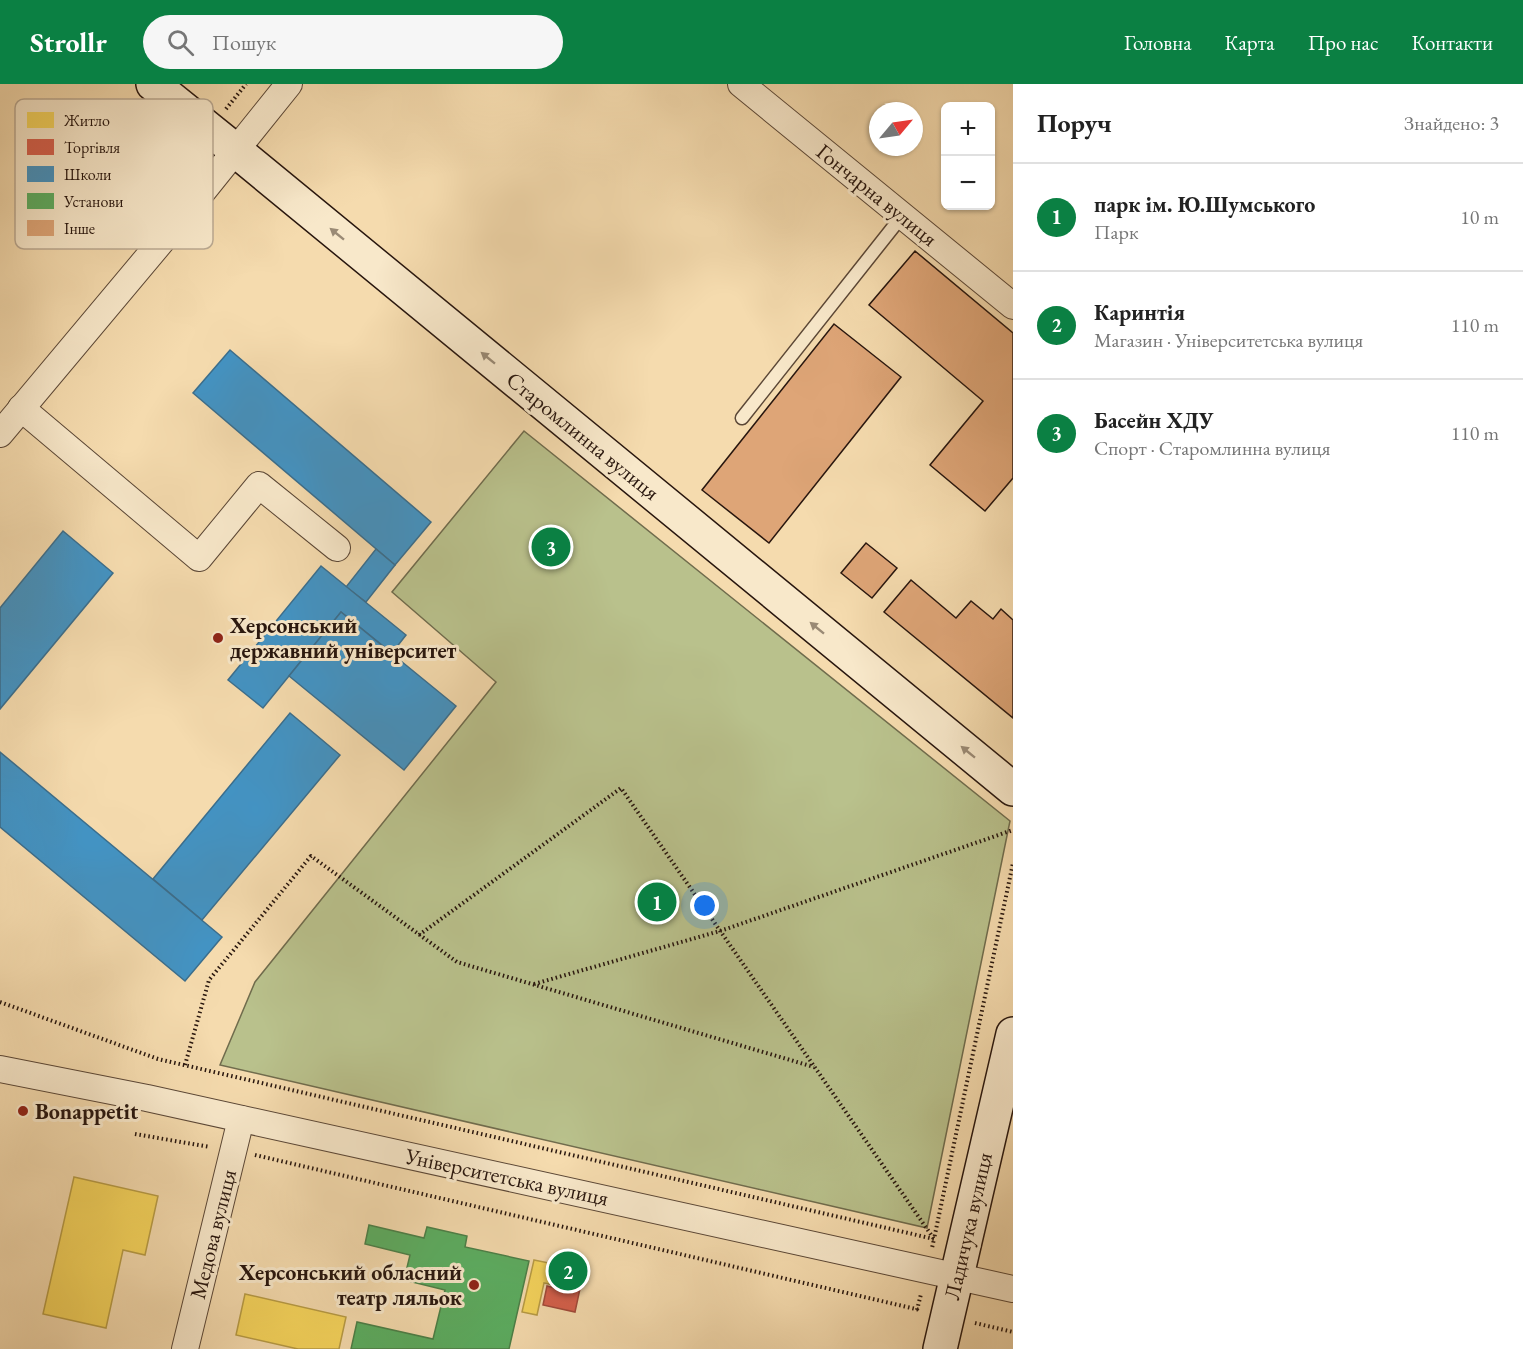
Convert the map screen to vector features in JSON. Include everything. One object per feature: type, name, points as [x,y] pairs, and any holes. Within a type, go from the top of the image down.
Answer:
[{"type":"street","name":"Старомлинна вулиця","points":[[153,84],[172,99]]},
{"type":"street","points":[[213,179],[289,84]]},
{"type":"street","name":"Гончарна вулиця","points":[[741,84],[1013,306]]},
{"type":"street","name":"Старомлинна вулиця","points":[[213,132],[1013,789]]},
{"type":"street","points":[[0,434],[155,249]]},
{"type":"street","points":[[21,408],[199,558],[259,485],[336,548]]},
{"type":"street","name":"Ладичука вулиця","points":[[940,1349],[1013,1034]]},
{"type":"street","name":"Університетська вулиця","points":[[0,1069],[241,1119],[1013,1289]]},
{"type":"street","name":"Медова вулиця","points":[[185,1349],[241,1119]]},
{"type":"lane","points":[[742,418],[902,216]]},
{"type":"path","points":[[419,935],[621,788],[934,1239]]},
{"type":"path","points":[[533,984],[720,931],[1013,830]]},
{"type":"path","points":[[184,1065],[209,980],[311,856],[457,962],[815,1067]]},
{"type":"path","points":[[932,1248],[1013,863]]},
{"type":"path","points":[[0,1002],[158,1059],[934,1239]]},
{"type":"path","points":[[135,1134],[262,1156],[925,1311]]},
{"type":"path","points":[[917,1310],[921,1293]]},
{"type":"path","points":[[972,1323],[1013,1332]]},
{"type":"green space","points":[[524,431],[1010,821],[927,1228],[220,1065],[255,982],[496,682],[392,592]]},
{"type":"building: Житло","points":[[74,1177],[158,1196],[145,1255],[123,1250],[106,1328],[43,1314]]},
{"type":"building: Житло","points":[[534,1260],[559,1265],[554,1285],[544,1283],[537,1315],[522,1312]]},
{"type":"building: Житло","points":[[245,1294],[346,1317],[339,1349],[298,1349],[236,1335]]},
{"type":"building: Торгівля","points":[[560,1265],[584,1270],[575,1312],[543,1305],[547,1286],[555,1288]]},
{"type":"building: Школи","points":[[230,350],[431,522],[395,565],[193,393]]},
{"type":"building: Школи","points":[[63,531],[113,573],[0,709],[0,608]]},
{"type":"building: Школи","points":[[376,549],[395,565],[366,602],[346,587]]},
{"type":"building: Школи","points":[[321,566],[406,635],[392,653],[341,612],[263,708],[228,680]]},
{"type":"building: Школи","points":[[341,612],[456,706],[404,770],[289,676]]},
{"type":"building: Школи","points":[[290,713],[340,755],[202,920],[153,879]]},
{"type":"building: Школи","points":[[0,752],[222,937],[185,981],[0,827]]},
{"type":"building: Установи","name":"Херсонський обласний театр ляльок","points":[[369,1225],[424,1238],[427,1227],[467,1236],[465,1247],[529,1261],[509,1349],[351,1349],[357,1322],[433,1339],[445,1290],[404,1280],[410,1255],[365,1244]]},
{"type":"building: Інше","points":[[915,251],[1013,333],[1013,478],[985,511],[930,465],[983,401],[869,305]]},
{"type":"building: Інше","points":[[834,324],[901,377],[769,543],[702,490]]},
{"type":"building: Інше","points":[[866,543],[897,568],[872,598],[841,573]]},
{"type":"building: Інше","points":[[911,580],[956,618],[971,601],[993,619],[1001,609],[1013,620],[1013,718],[884,612]]},
{"type":"place","name":"Басейн ХДУ","points":[[551,547]]},
{"type":"place","name":"Херсонський державний університет","points":[[218,638]]},
{"type":"place","name":"парк ім. Ю.Шумського","points":[[657,902]]},
{"type":"place","name":"Bonappetit","points":[[23,1111]]},
{"type":"place","name":"Каринтія","points":[[568,1271]]},
{"type":"place","name":"Херсонський обласний театр ляльок","points":[[474,1285]]}]
